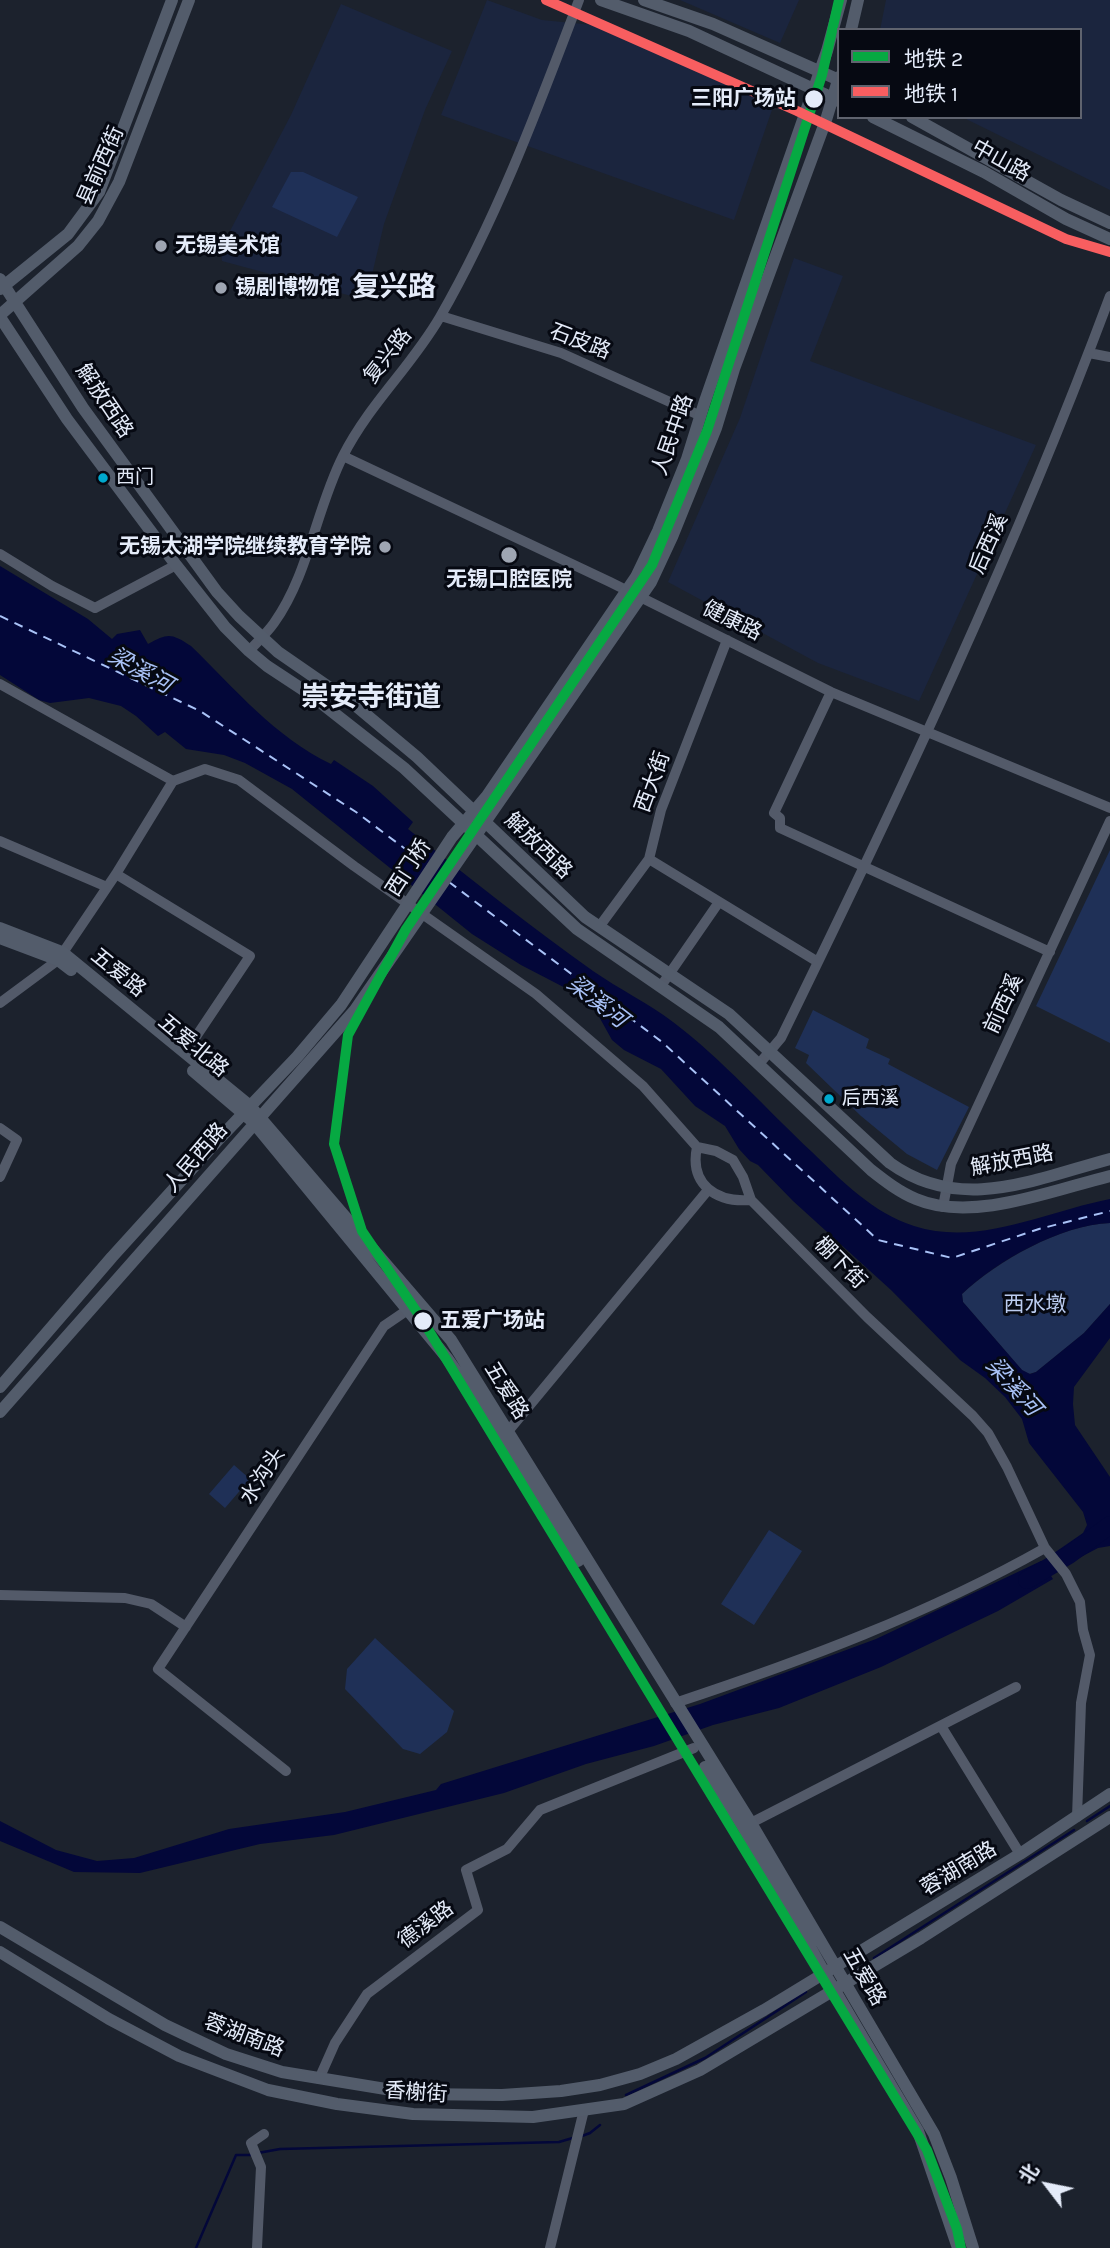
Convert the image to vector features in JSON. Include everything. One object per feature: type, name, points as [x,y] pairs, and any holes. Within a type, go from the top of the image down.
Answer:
[{"type":"main road","name":"县前西街","points":[[1,284],[68,234],[99,192],[172,0]]},
{"type":"main road","name":"县前西街","points":[[0,316],[78,246],[98,221],[119,182],[189,0]]},
{"type":"main road","points":[[601,0],[689,31],[835,100]]},
{"type":"main road","points":[[644,0],[713,24],[837,79]]},
{"type":"main road","name":"人民中路","points":[[452,837],[487,796],[626,590],[658,531],[687,459],[814,90],[841,0]]},
{"type":"main road","points":[[851,28],[858,0]]},
{"type":"main road","name":"人民中路","points":[[466,851],[651,582],[716,428],[734,369],[835,100]]},
{"type":"main road","name":"中山路","points":[[877,119],[985,172],[1066,219],[1110,239]]},
{"type":"main road","name":"中山路","points":[[916,119],[1061,200],[1110,223]]},
{"type":"main road","name":"解放西路","points":[[1,284],[16,301],[83,408],[217,592],[261,638],[356,706],[417,757],[585,917],[729,1014],[890,1163],[904,1173],[947,1189],[979,1191],[1110,1159]]},
{"type":"main road","name":"解放西路","points":[[0,316],[67,419],[176,565],[225,627],[249,651],[311,695],[404,768],[577,929],[719,1027],[794,1100],[892,1187],[917,1200],[943,1207],[980,1207],[1110,1176]]},
{"type":"main road","name":"西门桥","points":[[399,920],[452,837]]},
{"type":"main road","name":"西门桥","points":[[415,926],[466,851]]},
{"type":"main road","name":"人民西路","points":[[0,1412],[341,1005],[399,920]]},
{"type":"main road","name":"人民西路","points":[[0,1387],[112,1257],[355,1010],[415,926]]},
{"type":"main road","name":"五爱路","points":[[0,928],[60,956],[185,1053],[252,1114],[452,1340],[506,1435],[693,1742],[747,1825],[830,1969],[934,2134],[973,2248]]},
{"type":"main road","name":"五爱北路","points":[[0,938],[60,956],[252,1114]]},
{"type":"main road","name":"五爱路","points":[[252,1114],[506,1435]]},
{"type":"main road","name":"蓉湖南路","points":[[0,1927],[165,2025],[226,2054],[282,2072],[416,2094],[502,2095],[574,2090],[640,2074],[676,2059],[742,2023],[1020,1854],[1110,1794]]},
{"type":"main road","points":[[1077,1817],[1086,1832]]},
{"type":"main road","name":"蓉湖南路","points":[[841,1987],[1110,1817]]},
{"type":"main road","name":"香榭街","points":[[0,1951],[109,2019],[180,2056],[268,2090],[337,2104],[413,2114],[533,2117],[624,2104],[700,2070],[841,1987]]},
{"type":"main road","name":"五爱路","points":[[841,1987],[918,2131],[958,2248]]},
{"type":"street","name":"复兴路","points":[[249,651],[274,623],[290,593],[343,456],[371,408],[407,366],[441,316],[482,241],[523,147],[579,0]]},
{"type":"street","name":"后西溪","points":[[759,1064],[781,1038],[926,731],[1019,525],[1110,296]]},
{"type":"street","name":"石皮路","points":[[441,316],[561,354],[701,416]]},
{"type":"street","points":[[1089,353],[1110,357]]},
{"type":"street","name":"健康路","points":[[343,456],[626,590],[831,692],[1110,807]]},
{"type":"street","points":[[0,554],[52,586],[95,608],[176,565]]},
{"type":"street","name":"西大街","points":[[599,927],[649,859],[661,810],[727,640]]},
{"type":"street","points":[[0,684],[173,781],[116,874],[60,956],[0,1003]]},
{"type":"street","points":[[831,692],[774,813],[780,818],[780,828],[1050,952]]},
{"type":"street","name":"棚下街","points":[[173,781],[205,769],[239,780],[354,866],[536,994],[643,1086],[697,1147],[716,1151],[733,1160],[743,1177],[751,1200],[867,1317],[981,1425],[1007,1467],[1045,1548],[1066,1574],[1080,1602],[1083,1630],[1090,1655],[1081,1703],[1077,1817]]},
{"type":"street","name":"前西溪","points":[[943,1207],[951,1164],[1110,821]]},
{"type":"street","points":[[0,841],[107,887]]},
{"type":"street","points":[[649,859],[818,962]]},
{"type":"street","points":[[116,874],[250,956],[185,1053]]},
{"type":"street","points":[[661,986],[719,902]]},
{"type":"street","points":[[0,1128],[17,1140],[0,1177]]},
{"type":"street","points":[[697,1147],[695,1156],[698,1171],[708,1190],[731,1200],[751,1200]]},
{"type":"street","points":[[506,1435],[708,1190]]},
{"type":"street","name":"水沟头","points":[[286,1771],[158,1669],[384,1326],[406,1311]]},
{"type":"street","points":[[671,1704],[838,1646],[988,1580],[1045,1548]]},
{"type":"street","points":[[0,1595],[125,1598],[151,1604],[186,1628]]},
{"type":"street","points":[[747,1825],[1016,1687]]},
{"type":"street","points":[[941,1726],[1020,1854]]},
{"type":"street","name":"德溪路","points":[[319,2079],[335,2043],[367,1994],[478,1910],[466,1870],[506,1849],[540,1810],[693,1742]]},
{"type":"street","points":[[550,2248],[584,2109]]},
{"type":"street","points":[[257,2248],[261,2167],[251,2143],[264,2134]]},
{"type":"shaded area","points":[[487,0],[542,20],[593,25],[774,104],[734,220],[441,115]]},
{"type":"shaded area","points":[[680,0],[799,0],[780,43]]},
{"type":"shaded area","points":[[886,0],[1110,0],[1110,190],[966,119],[1082,119],[1082,28],[880,28]]},
{"type":"shaded area","points":[[341,4],[452,51],[425,110],[384,224],[366,300],[222,261],[221,248],[291,115]]},
{"type":"shaded area","points":[[794,258],[843,276],[810,361],[1036,445],[919,701],[818,663],[668,582],[740,418]]},
{"type":"green space","points":[[291,172],[303,172],[358,197],[337,237],[272,207]]},
{"type":"green space","points":[[1110,850],[1110,1043],[1036,1006]]},
{"type":"green space","points":[[813,1010],[869,1039],[866,1048],[890,1059],[888,1064],[969,1107],[937,1170],[907,1154],[861,1116],[806,1063],[809,1055],[795,1048]]},
{"type":"green space","name":"西水墩","points":[[1110,1223],[1110,1304],[1084,1333],[1036,1372],[1029,1374],[1022,1370],[963,1302],[962,1294],[993,1269],[1031,1247],[1071,1230]]},
{"type":"green space","points":[[234,1465],[250,1479],[225,1508],[209,1494]]},
{"type":"green space","points":[[769,1530],[802,1551],[754,1625],[721,1604]]},
{"type":"green space","points":[[375,1638],[454,1711],[447,1732],[420,1754],[403,1749],[345,1689],[347,1669]]},
{"type":"water","name":"梁溪河","points":[[0,566],[88,619],[112,639],[117,634],[140,630],[148,644],[169,636],[191,646],[274,726],[311,753],[331,764],[334,760],[373,786],[413,822],[408,829],[477,884],[593,971],[691,1036],[835,1174],[885,1213],[914,1226],[963,1232],[1013,1225],[1110,1199],[1110,1223],[1071,1230],[1030,1247],[993,1269],[962,1294],[963,1302],[1022,1370],[1030,1374],[1084,1333],[1110,1304],[1110,1338],[1074,1387],[1073,1404],[1075,1425],[1110,1477],[1110,1546],[1098,1548],[1064,1566],[1054,1553],[1083,1533],[1087,1525],[1083,1512],[1029,1443],[1022,1419],[1005,1397],[960,1360],[891,1290],[793,1201],[758,1165],[750,1161],[725,1126],[695,1106],[661,1069],[624,1050],[612,1040],[597,1013],[575,993],[521,965],[472,934],[292,789],[245,763],[224,755],[186,749],[165,732],[158,736],[121,706],[89,698],[50,703],[39,700],[0,675]]},
{"type":"water","points":[[1041,1561],[1053,1579],[998,1611],[881,1667],[779,1708],[586,1764],[504,1793],[334,1835],[260,1844],[140,1873],[74,1872],[0,1841],[0,1821],[56,1850],[97,1861],[134,1858],[229,1829],[345,1812],[436,1790],[441,1784],[700,1704],[876,1639]]},
{"type":"waterway","points":[[1027,1580],[1069,1555],[1110,1525]]},
{"type":"waterway","points":[[1087,1821],[1110,1806]]},
{"type":"waterway","points":[[874,1958],[1074,1830]]},
{"type":"waterway","points":[[626,2095],[705,2058],[806,1992]]},
{"type":"waterway","points":[[582,2136],[600,2125]]},
{"type":"waterway","points":[[258,2153],[280,2149],[559,2142],[576,2137]]},
{"type":"waterway","points":[[196,2248],[236,2155],[251,2155]]},
{"type":"ferry route","points":[[0,616],[200,711],[356,812],[428,866]]},
{"type":"ferry route","points":[[449,882],[662,1042],[878,1240],[952,1258],[1039,1229],[1110,1211]]},
{"type":"metro line","name":"1","points":[[546,0],[797,111],[1066,239],[1110,252]]},
{"type":"metro line","name":"2","points":[[839,0],[822,75],[707,431],[652,565],[406,929],[348,1035],[334,1144],[362,1231],[423,1321],[927,2150],[957,2229],[961,2248]]},
{"type":"place","name":"三阳广场站","points":[[814,99]]},
{"type":"place","name":"无锡美术馆","points":[[161,246]]},
{"type":"place","name":"锡剧博物馆","points":[[221,288]]},
{"type":"place","name":"西门","points":[[103,478]]},
{"type":"place","name":"无锡太湖学院继续教育学院","points":[[385,547]]},
{"type":"place","name":"无锡口腔医院","points":[[509,555]]},
{"type":"place","name":"后西溪","points":[[829,1099]]},
{"type":"place","name":"五爱广场站","points":[[423,1321]]},
{"type":"district","name":"复兴路","points":[[394,288]]},
{"type":"district","name":"崇安寺街道","points":[[371,698]]}]
